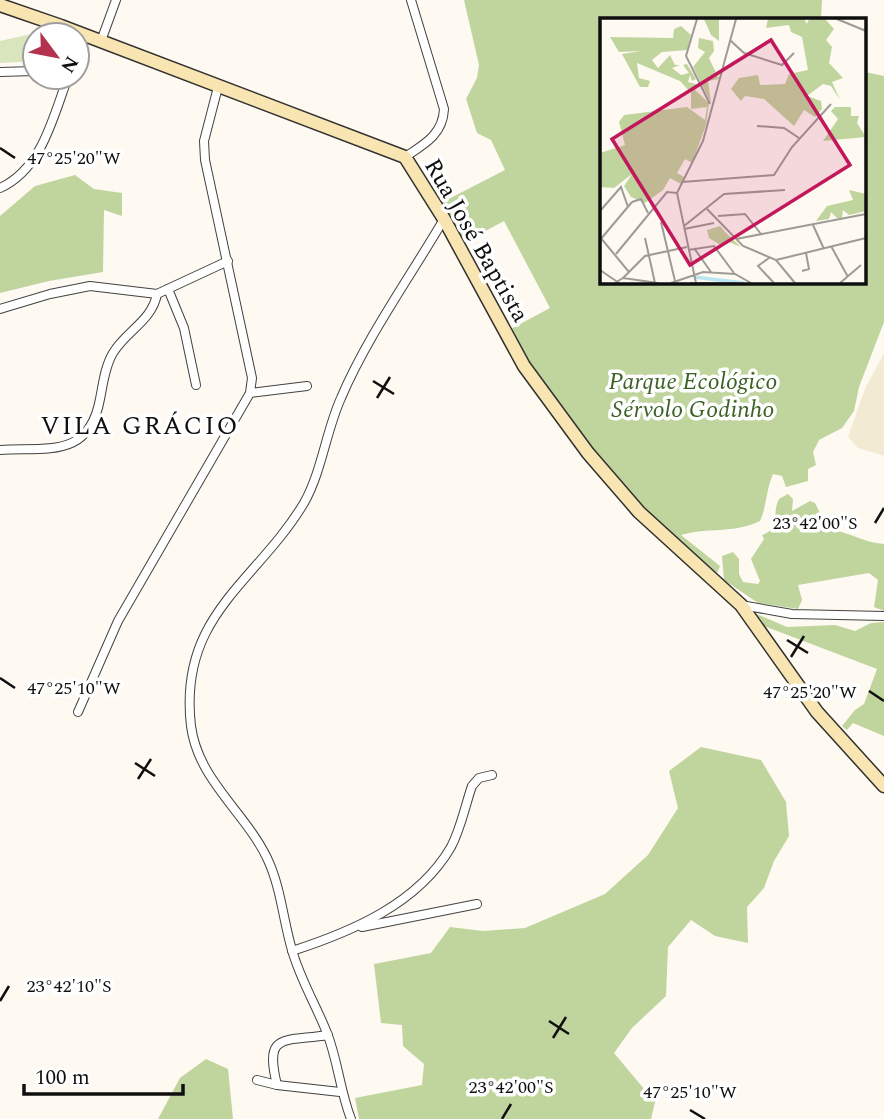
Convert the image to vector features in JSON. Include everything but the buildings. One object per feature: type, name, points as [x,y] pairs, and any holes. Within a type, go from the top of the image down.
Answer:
[{"type":"street","points":[[101,41],[116,0]]},
{"type":"street","points":[[405,158],[438,133],[443,123],[444,109],[411,0]]},
{"type":"street","name":"Rua José Baptista","points":[[0,5],[46,21]]},
{"type":"street","name":"Rua José Baptista","points":[[91,37],[405,158],[444,219],[524,366],[588,453],[639,512],[741,605],[817,712],[884,786]]},
{"type":"street","points":[[0,72],[21,71]]},
{"type":"street","points":[[78,712],[118,621],[250,393],[252,378],[205,160],[204,141],[218,87]]},
{"type":"street","points":[[0,188],[18,180],[31,165],[62,91]]},
{"type":"street","points":[[351,1119],[340,1092],[328,1035],[292,951],[277,885],[267,857],[200,760],[191,727],[195,667],[206,630],[219,607],[291,522],[305,500],[341,396],[444,219]]},
{"type":"street","points":[[0,309],[50,294],[90,286],[157,294],[228,261]]},
{"type":"street","points":[[168,289],[184,328],[196,386]]},
{"type":"street","points":[[0,450],[49,450],[66,447],[84,436],[98,413],[112,354],[151,311],[157,294]]},
{"type":"street","points":[[250,393],[307,386]]},
{"type":"street","points":[[741,605],[792,614],[884,616]]},
{"type":"street","points":[[356,929],[396,904],[432,871],[451,847],[472,786],[479,778],[492,775]]},
{"type":"street","points":[[292,951],[356,929],[477,904]]},
{"type":"street","points":[[277,1086],[270,1059],[273,1048],[281,1042],[328,1035]]},
{"type":"street","points":[[257,1080],[277,1086],[340,1092]]},
{"type":"shaded area","points":[[884,353],[884,456],[858,448],[848,437],[865,389]]},
{"type":"green space","name":"Parque Ecológico Sérvolo Godinho","points":[[464,0],[822,0],[821,18],[600,18],[600,284],[866,284],[866,72],[884,76],[884,322],[859,387],[854,411],[842,428],[819,440],[813,452],[816,465],[808,469],[808,481],[786,487],[782,476],[773,474],[760,521],[740,528],[681,535],[720,566],[717,573],[657,520],[601,462],[551,398],[529,364],[509,330],[550,308],[504,221],[461,244],[437,205],[505,170],[491,140],[477,133],[466,99],[477,78],[479,65]]},
{"type":"green space","points":[[21,36],[21,62],[0,63],[0,41]]},
{"type":"green space","points":[[75,175],[94,189],[122,193],[122,216],[104,210],[103,272],[0,293],[0,216],[35,186]]},
{"type":"green space","points":[[788,494],[793,499],[792,511],[810,501],[815,503],[820,513],[815,528],[817,531],[834,530],[884,544],[884,611],[874,607],[878,580],[869,573],[798,585],[802,600],[798,609],[758,603],[724,580],[722,556],[733,552],[739,559],[739,574],[743,582],[758,584],[760,581],[751,559],[764,539],[762,535],[772,529],[779,499]]},
{"type":"green space","points":[[752,612],[787,627],[835,625],[855,631],[871,623],[884,622],[884,736],[853,723],[847,730],[842,726],[855,710],[864,704],[877,669],[759,624]]},
{"type":"green space","points":[[701,747],[761,760],[786,802],[789,836],[774,861],[764,888],[747,907],[748,943],[715,936],[691,920],[668,947],[666,996],[632,1028],[614,1053],[655,1102],[651,1119],[359,1119],[355,1098],[422,1085],[424,1064],[403,1046],[402,1025],[381,1023],[374,964],[431,953],[450,927],[483,931],[525,928],[605,894],[648,855],[678,808],[669,771]]},
{"type":"green space","points":[[206,1059],[228,1069],[233,1119],[158,1119],[180,1078]]},
{"type":"district","name":"VILA GRÁCIO","points":[[140,425]]}]
